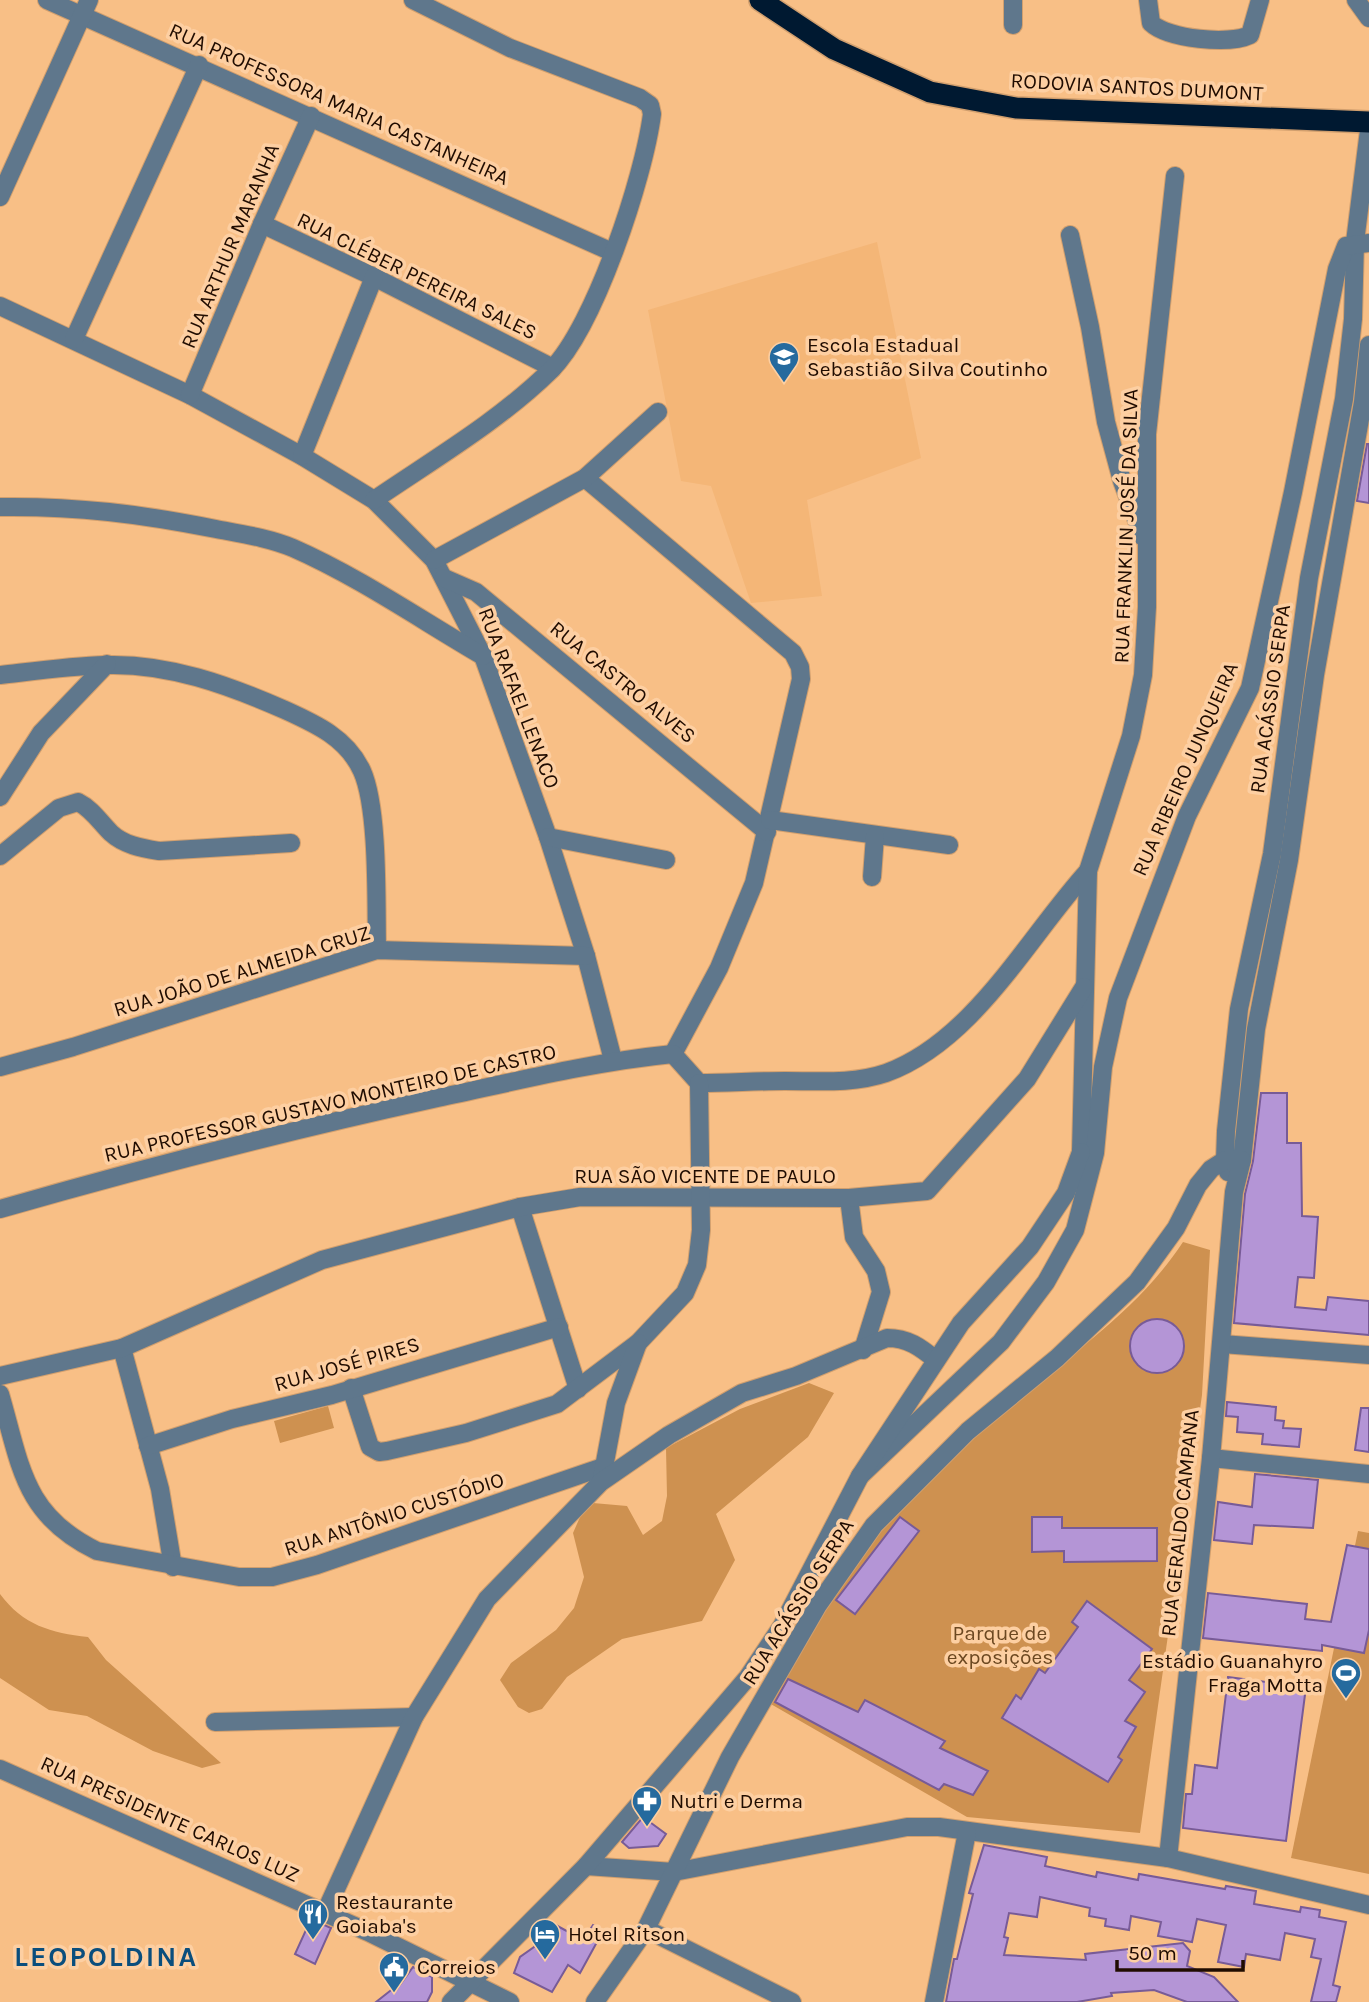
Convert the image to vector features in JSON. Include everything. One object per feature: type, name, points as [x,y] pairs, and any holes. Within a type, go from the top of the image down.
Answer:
[{"type":"highway","name":"RODOVIA SANTOS DUMONT","points":[[760,0],[834,49],[930,92],[1016,108],[1358,121]]},
{"type":"street","name":"RUA PROFESSORA MARIA CASTANHEIRA","points":[[47,0],[81,17],[199,65],[612,252]]},
{"type":"street","points":[[0,197],[89,0]]},
{"type":"street","points":[[374,500],[517,401],[553,368],[577,338],[629,207],[650,130],[650,105],[640,97],[510,48],[413,0]]},
{"type":"street","points":[[1013,0],[1013,25]]},
{"type":"street","points":[[1149,7],[1150,23],[1159,30],[1194,38],[1240,40],[1250,35],[1261,0]]},
{"type":"street","points":[[1356,0],[1369,18]]},
{"type":"street","points":[[74,339],[199,65]]},
{"type":"street","name":"RUA ARTHUR MARANHA","points":[[190,395],[261,224],[312,116]]},
{"type":"street","name":"RUA ACÁSSIO SERPA","points":[[1280,857],[1296,672],[1309,578],[1344,399],[1362,243],[1369,130]]},
{"type":"street","name":"RUA FRANKLIN JOSÉ DA SILVA","points":[[1088,871],[1131,736],[1143,674],[1147,434],[1175,176]]},
{"type":"street","name":"RUA CLÉBER PEREIRA SALES","points":[[261,224],[374,277],[553,368]]},
{"type":"street","points":[[1070,235],[1090,327],[1106,422],[1122,481],[1147,547]]},
{"type":"street","name":"RUA RIBEIRO JUNQUEIRA","points":[[1088,1152],[1118,998],[1187,816],[1250,688],[1263,640],[1337,269],[1346,246],[1362,243]]},
{"type":"street","points":[[302,456],[374,277]]},
{"type":"street","name":"RUA RAFAEL LENACO","points":[[0,306],[190,395],[302,456],[374,500],[434,560],[483,656],[548,837],[586,956],[613,1060]]},
{"type":"street","name":"RUA ACÁSSIO SERPA","points":[[595,2002],[646,1929],[730,1757],[818,1605],[874,1525],[968,1431],[1057,1358],[1137,1282],[1176,1227],[1198,1185],[1211,1169],[1234,1160],[1239,1009],[1280,857],[1363,402],[1369,345]]},
{"type":"street","points":[[434,560],[584,478],[658,412]]},
{"type":"street","points":[[351,1388],[370,1447],[379,1452],[466,1433],[557,1404],[638,1343],[685,1293],[697,1265],[701,1230],[698,1198],[702,1138],[699,1083],[673,1054],[719,968],[754,883],[801,679],[800,667],[793,653],[584,478]]},
{"type":"street","points":[[0,507],[71,506],[161,518],[261,538],[292,548],[336,570],[483,656]]},
{"type":"street","name":"RUA CASTRO ALVES","points":[[444,578],[476,592],[769,826]]},
{"type":"street","points":[[0,796],[41,733],[107,664]]},
{"type":"street","points":[[0,675],[107,664],[155,668],[196,676],[249,694],[303,718],[345,744],[362,771],[370,799],[377,950]]},
{"type":"street","points":[[1296,672],[1315,675]]},
{"type":"street","points":[[0,856],[59,808],[78,802],[92,811],[113,835],[140,848],[159,851],[291,843]]},
{"type":"street","points":[[769,826],[948,845]]},
{"type":"street","points":[[873,877],[875,836]]},
{"type":"street","points":[[548,837],[666,860]]},
{"type":"street","points":[[860,1476],[1001,1342],[1039,1292],[1075,1230],[1088,1152],[1084,987],[1088,871]]},
{"type":"street","points":[[699,1083],[841,1081],[886,1073],[938,1045],[975,1010],[1010,970],[1052,911],[1088,871]]},
{"type":"street","name":"RUA JOÃO DE ALMEIDA CRUZ","points":[[0,1067],[73,1047],[377,950],[586,956]]},
{"type":"street","name":"RUA SÃO VICENTE DE PAULO","points":[[0,1376],[122,1348],[322,1261],[520,1207],[580,1197],[849,1198],[917,1194],[932,1187],[956,1156],[1027,1079],[1084,987]]},
{"type":"street","name":"RUA PROFESSOR GUSTAVO MONTEIRO DE CASTRO","points":[[0,1209],[139,1169],[308,1127],[613,1060],[673,1054]]},
{"type":"street","points":[[451,2002],[586,1866],[748,1677],[782,1626],[860,1476],[961,1323],[1030,1247],[1066,1193],[1088,1152]]},
{"type":"street","name":"RUA GERALDO CAMPANA","points":[[1168,1858],[1222,1344],[1234,1160]]},
{"type":"street","points":[[849,1198],[854,1237],[876,1270],[881,1292],[863,1350]]},
{"type":"street","points":[[520,1207],[578,1389]]},
{"type":"street","name":"RUA JOSÉ PIRES","points":[[148,1446],[232,1419],[351,1388],[559,1327]]},
{"type":"street","points":[[325,1913],[414,1717],[487,1599],[602,1474],[742,1393],[863,1350],[887,1338],[901,1338],[917,1345],[936,1360]]},
{"type":"street","points":[[602,1474],[616,1403],[638,1343]]},
{"type":"street","points":[[1222,1344],[1369,1355]]},
{"type":"street","points":[[122,1348],[160,1489],[173,1567]]},
{"type":"street","name":"RUA ANTÔNIO CUSTÓDIO","points":[[0,1394],[33,1498],[46,1516],[78,1542],[97,1551],[239,1577],[272,1577],[602,1474]]},
{"type":"street","points":[[1211,1458],[1369,1474]]},
{"type":"street","points":[[215,1721],[414,1717]]},
{"type":"street","name":"RUA PRESIDENTE CARLOS LUZ","points":[[0,1769],[325,1913],[510,2002]]},
{"type":"street","points":[[586,1866],[674,1872],[907,1827],[939,1827],[1168,1858],[1369,1905]]},
{"type":"street","points":[[934,2002],[967,1832]]},
{"type":"street","points":[[646,1929],[792,2002]]},
{"type":"shaded area","name":"Escola Estadual Sebastião Silva Coutinho","points":[[877,242],[921,458],[807,500],[822,596],[751,603],[711,486],[681,481],[648,310]]},
{"type":"green space","name":"Parque de exposições","points":[[1183,1242],[1210,1250],[1202,1395],[1140,1833],[967,1817],[769,1703],[800,1643],[828,1599],[864,1550],[904,1503],[969,1438],[1111,1323],[1162,1271]]},
{"type":"green space","points":[[809,1383],[834,1393],[808,1437],[716,1514],[735,1560],[702,1621],[622,1639],[567,1677],[542,1709],[529,1713],[518,1707],[500,1680],[511,1663],[556,1630],[574,1608],[584,1577],[573,1533],[580,1517],[593,1503],[627,1506],[643,1535],[662,1521],[667,1496],[666,1448],[740,1409]]},
{"type":"green space","points":[[328,1406],[334,1428],[280,1443],[274,1421]]},
{"type":"green space","name":"Estádio Guanahyro Fraga Motta","points":[[1358,1531],[1369,1533],[1369,1874],[1291,1858]]},
{"type":"green space","points":[[0,1594],[18,1613],[39,1626],[88,1637],[106,1660],[221,1763],[202,1768],[153,1751],[87,1716],[49,1710],[0,1678]]},
{"type":"building","points":[[1369,444],[1369,503],[1357,501]]},
{"type":"building","points":[[1261,1093],[1287,1093],[1287,1143],[1301,1143],[1302,1216],[1318,1217],[1314,1278],[1298,1277],[1295,1307],[1326,1310],[1328,1297],[1369,1301],[1369,1335],[1234,1323],[1245,1194],[1253,1161]]},
{"type":"building","points":[[1157,1319],[1176,1327],[1184,1346],[1176,1365],[1157,1373],[1138,1365],[1130,1346],[1138,1327]]},
{"type":"building","points":[[1227,1402],[1276,1407],[1275,1420],[1284,1421],[1283,1428],[1301,1429],[1299,1447],[1262,1444],[1263,1434],[1237,1432],[1238,1417],[1226,1416]]},
{"type":"building","points":[[1361,1408],[1369,1408],[1369,1452],[1355,1450]]},
{"type":"building","points":[[1255,1474],[1318,1480],[1313,1528],[1254,1525],[1252,1544],[1214,1540],[1218,1502],[1252,1507]]},
{"type":"building","points":[[900,1517],[919,1531],[855,1614],[836,1600]]},
{"type":"building","points":[[1032,1517],[1062,1517],[1062,1528],[1157,1528],[1157,1561],[1064,1562],[1064,1551],[1032,1552]]},
{"type":"building","points":[[1347,1545],[1369,1549],[1369,1630],[1364,1653],[1322,1645],[1322,1651],[1203,1638],[1208,1593],[1307,1604],[1305,1619],[1331,1622]]},
{"type":"building","points":[[1087,1601],[1152,1649],[1129,1680],[1145,1692],[1125,1721],[1136,1727],[1118,1757],[1122,1760],[1108,1782],[1002,1718],[1016,1695],[1021,1699],[1039,1669],[1045,1673],[1078,1627],[1072,1622]]},
{"type":"building","points":[[1228,1677],[1306,1687],[1286,1841],[1183,1828],[1186,1794],[1192,1794],[1195,1765],[1217,1768]]},
{"type":"building","points":[[788,1679],[858,1712],[865,1700],[945,1741],[940,1748],[988,1771],[973,1795],[944,1784],[939,1790],[775,1702]]},
{"type":"building","name":"Nutri e Derma","points":[[643,1817],[666,1834],[658,1846],[629,1848],[622,1842]]},
{"type":"building","points":[[984,1845],[1047,1857],[1045,1866],[1096,1877],[1097,1872],[1138,1880],[1139,1874],[1225,1889],[1226,1886],[1256,1891],[1254,1904],[1300,1912],[1301,1907],[1320,1910],[1319,1917],[1346,1922],[1333,1985],[1340,1987],[1336,2002],[1311,2002],[1321,1959],[1311,1957],[1315,1939],[1285,1933],[1280,1960],[1246,1954],[1244,1967],[1218,1962],[1226,1925],[1197,1919],[1192,1942],[1158,1936],[1161,1922],[1131,1916],[1129,1930],[1105,1926],[1106,1919],[1089,1916],[1090,1908],[1040,1897],[1037,1917],[1009,1913],[1004,1937],[1008,1938],[1004,1955],[1086,1960],[1085,1954],[1183,1943],[1190,1951],[1187,1966],[1214,1977],[1238,2002],[1187,2002],[1154,1990],[1111,1993],[1112,1996],[1077,2002],[946,2002],[954,1959],[957,1959],[973,1894],[969,1893]]},
{"type":"building","name":"Restaurante Goiaba's","points":[[311,1919],[331,1928],[315,1964],[295,1954]]},
{"type":"building","name":"Hotel Ritson","points":[[552,1923],[583,1940],[593,1925],[603,1931],[580,1973],[568,1965],[552,1992],[514,1973],[520,1957],[534,1947]]},
{"type":"building","points":[[413,1967],[432,1977],[432,1992],[427,2002],[376,2002],[395,1987],[397,1989]]},
{"type":"place","name":"Escola Estadual Sebastião Silva Coutinho","points":[[784,384]]},
{"type":"place","name":"Estádio Guanahyro Fraga Motta","points":[[1346,1700]]},
{"type":"place","name":"Nutri e Derma","points":[[647,1828]]},
{"type":"place","name":"Restaurante Goiaba's","points":[[313,1941]]},
{"type":"place","name":"Hotel Ritson","points":[[545,1961]]},
{"type":"place","name":"Correios","points":[[394,1994]]},
{"type":"district","name":"LEOPOLDINA","points":[[106,1956]]}]
